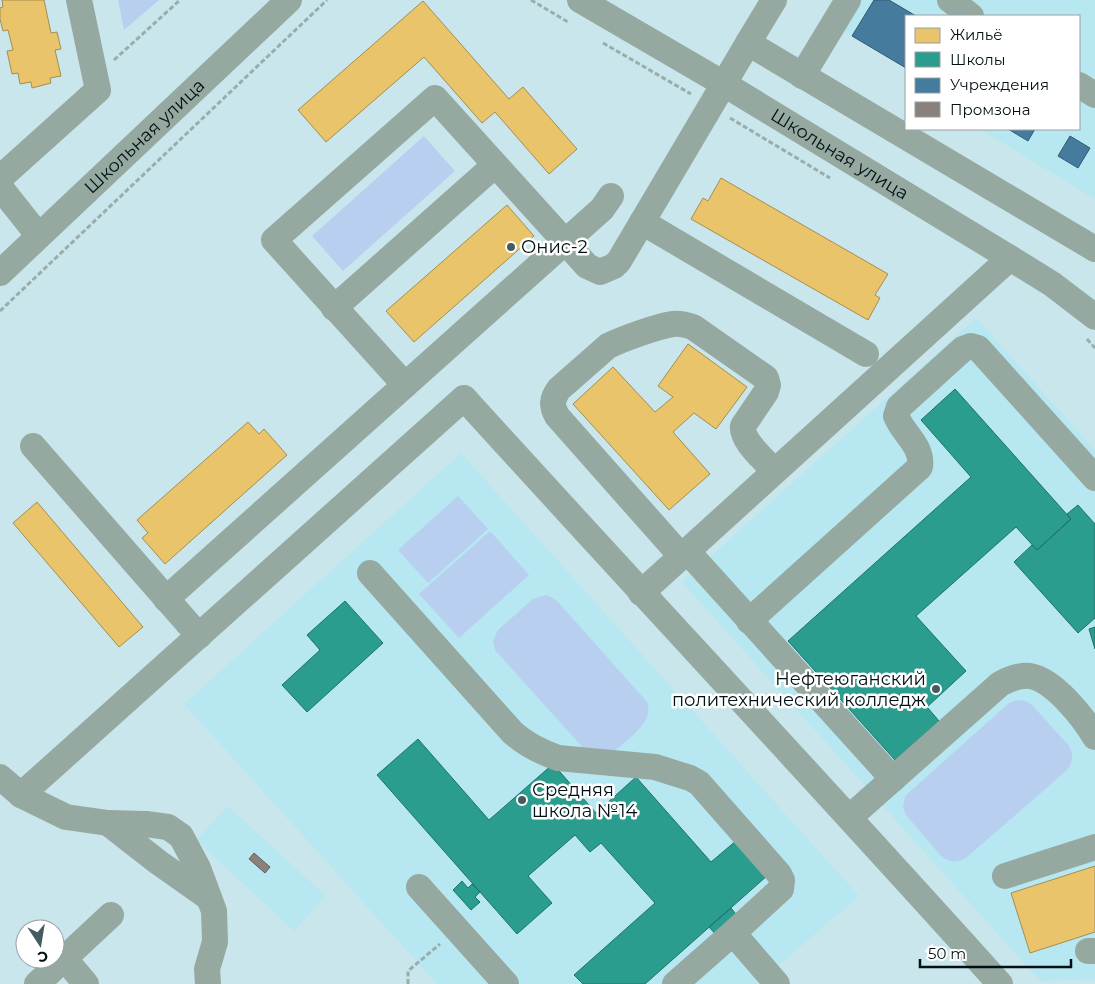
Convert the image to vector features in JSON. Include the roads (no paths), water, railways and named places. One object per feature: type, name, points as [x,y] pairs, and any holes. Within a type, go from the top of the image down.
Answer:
[{"type":"street","points":[[0,178],[98,90],[79,0]]},
{"type":"street","name":"Школьная улица","points":[[0,273],[38,235],[290,0]]},
{"type":"street","name":"Школьная улица","points":[[580,0],[724,84],[1052,284],[1090,327]]},
{"type":"street","points":[[405,385],[274,240],[434,98],[587,266],[600,272],[614,266],[619,261],[774,0]]},
{"type":"street","points":[[802,76],[848,0]]},
{"type":"street","points":[[950,0],[970,15]]},
{"type":"street","points":[[748,44],[1095,249]]},
{"type":"street","points":[[1080,86],[1095,95]]},
{"type":"street","points":[[334,308],[495,166]]},
{"type":"street","points":[[0,187],[38,235]]},
{"type":"street","points":[[166,599],[602,209],[611,196]]},
{"type":"street","points":[[642,222],[866,354]]},
{"type":"street","points":[[641,592],[1010,258]]},
{"type":"street","points":[[774,471],[747,441],[742,432],[743,426],[766,392],[768,386],[766,378],[693,327],[684,324],[673,324],[618,341],[608,346],[560,389],[553,398],[552,407],[556,416],[749,620],[893,779]]},
{"type":"street","points":[[749,620],[920,467],[922,457],[918,448],[900,426],[896,416],[899,407],[963,349],[971,346],[978,348],[1094,473]]},
{"type":"street","points":[[21,794],[464,398],[850,817],[1000,984]]},
{"type":"street","points":[[34,446],[199,636]]},
{"type":"street","points":[[370,572],[524,743],[558,758],[655,767],[690,778],[698,783],[779,874],[782,880],[781,889],[675,984]]},
{"type":"street","points":[[850,817],[1000,684],[1014,677],[1030,676],[1045,682],[1058,692],[1088,724],[1095,737]]},
{"type":"street","points":[[0,777],[21,794],[66,817],[108,823],[146,824],[168,827],[181,836],[198,868],[214,911],[215,942],[207,969],[208,984]]},
{"type":"street","points":[[108,823],[158,862],[209,898]]},
{"type":"street","points":[[1005,876],[1095,847]]},
{"type":"street","points":[[419,887],[506,984]]},
{"type":"street","points":[[86,984],[65,959],[112,914]]},
{"type":"street","points":[[734,933],[776,984]]},
{"type":"street","points":[[37,984],[54,969]]},
{"type":"place","name":"Онис-2","points":[[511,247]]},
{"type":"place","name":"Нефтеюганский политехнический колледж","points":[[936,689]]},
{"type":"place","name":"Средняя школа №14","points":[[522,800]]}]
